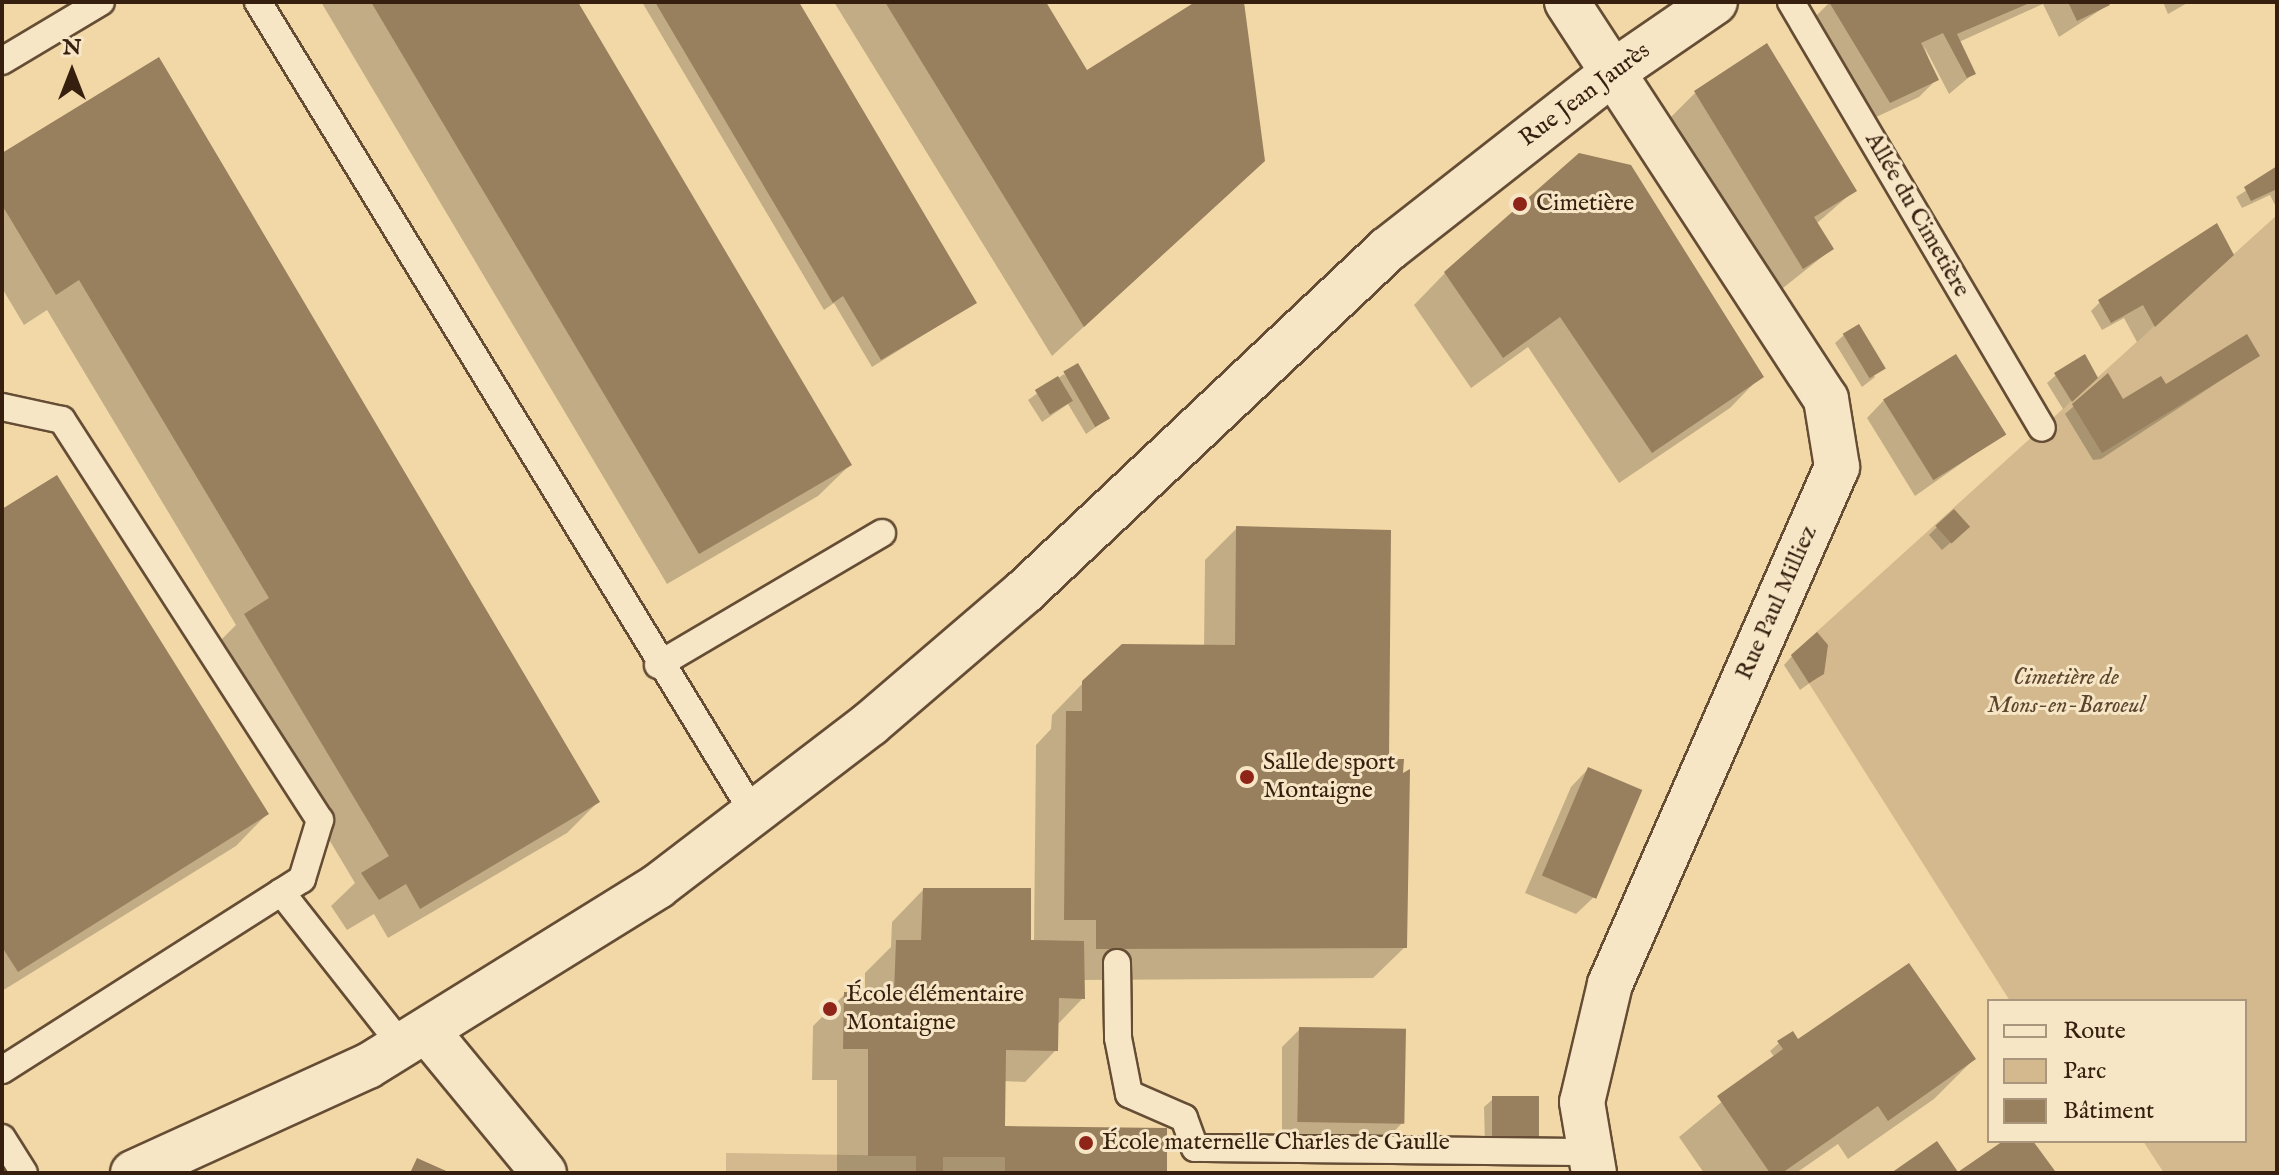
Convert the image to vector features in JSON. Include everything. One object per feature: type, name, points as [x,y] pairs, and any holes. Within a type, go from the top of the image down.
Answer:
[{"type":"street","name":"Rue Paul Milliez","points":[[1567,2],[1616,70],[1826,399],[1837,467],[1610,984],[1582,1102],[1592,1163]]},
{"type":"street","name":"Rue Jean Jaurès","points":[[133,1173],[288,1107],[414,1039],[658,886],[754,814],[1024,592],[1339,291],[1458,191],[1616,70],[1715,2]]},
{"type":"street","points":[[414,1039],[544,1173]]},
{"type":"lane","points":[[2,61],[101,2]]},
{"type":"lane","points":[[258,2],[658,665],[754,814]]},
{"type":"lane","name":"Allée du Cimetière","points":[[1791,2],[2042,428]]},
{"type":"lane","points":[[2,407],[62,420],[320,820],[302,879],[2,1070]]},
{"type":"lane","points":[[658,665],[882,533]]},
{"type":"lane","points":[[281,892],[414,1039]]},
{"type":"lane","points":[[1117,963],[1118,1038],[1129,1094],[1184,1118],[1195,1148],[1592,1163]]},
{"type":"lane","points":[[2,1138],[24,1173]]},
{"type":"green space","name":"Cimetière de Mons-en-Baroeul","points":[[2277,215],[2277,1173],[2164,1173],[2144,1143],[2247,1143],[2247,999],[2009,999],[1791,655]]},
{"type":"green space","points":[[726,1153],[916,1156],[916,1173],[726,1173]]},
{"type":"green space","points":[[943,1157],[1005,1157],[1005,1173],[943,1173]]},
{"type":"building","points":[[371,2],[578,2],[852,465],[699,554]]},
{"type":"building","points":[[655,2],[799,2],[977,303],[881,360],[843,296],[833,303]]},
{"type":"building","points":[[885,2],[1046,2],[1087,70],[1195,2],[1244,2],[1265,161],[1084,327]]},
{"type":"building","points":[[1829,2],[2032,2],[1957,34],[1976,74],[1967,78],[1943,33],[1921,43],[1939,80],[1890,103]]},
{"type":"building","points":[[2068,2],[2108,2],[2110,5],[2077,21]]},
{"type":"building","points":[[1767,43],[1857,191],[1814,217],[1834,249],[1803,269],[1694,91]]},
{"type":"building","points":[[159,57],[600,802],[420,909],[406,884],[379,900],[361,873],[389,856],[244,614],[269,598],[79,280],[56,295],[2,205],[2,153]]},
{"type":"building","points":[[1579,153],[1631,165],[1764,377],[1652,453],[1560,317],[1503,358],[1444,272]]},
{"type":"building","points":[[2277,166],[2277,189],[2251,201],[2244,187]]},
{"type":"building","points":[[2217,223],[2234,255],[2155,327],[2143,305],[2111,323],[2098,300]]},
{"type":"building","points":[[1859,324],[1886,369],[1869,378],[1843,334]]},
{"type":"building","points":[[2247,334],[2260,356],[2102,453],[2072,404],[2108,373],[2123,399],[2161,376],[2166,384]]},
{"type":"building","points":[[1956,354],[2006,435],[1933,480],[1883,400]]},
{"type":"building","points":[[2085,354],[2098,378],[2072,402],[2054,373]]},
{"type":"building","points":[[1078,363],[1110,418],[1095,427],[1063,372]]},
{"type":"building","points":[[1058,376],[1073,401],[1050,415],[1035,390]]},
{"type":"building","points":[[57,475],[269,814],[18,972],[2,947],[2,509]]},
{"type":"building","points":[[1954,509],[1970,527],[1951,544],[1935,526]]},
{"type":"building","points":[[1236,526],[1391,530],[1389,759],[1404,759],[1403,773],[1410,769],[1407,948],[1096,949],[1096,920],[1064,920],[1066,711],[1082,711],[1082,681],[1122,644],[1235,645]]},
{"type":"building","points":[[1817,632],[1828,645],[1824,674],[1809,683],[1791,655]]},
{"type":"building","points":[[1588,767],[1642,790],[1596,899],[1542,876]]},
{"type":"building","points":[[923,888],[1031,888],[1031,940],[1084,941],[1085,999],[1059,998],[1058,1051],[1006,1050],[1005,1126],[1167,1128],[1167,1173],[1005,1173],[1005,1157],[943,1157],[943,1173],[916,1173],[916,1156],[868,1156],[868,1049],[843,1049],[844,992],[894,993],[896,940],[921,940]]},
{"type":"building","points":[[1909,963],[1976,1059],[1888,1121],[1878,1106],[1782,1173],[1770,1173],[1717,1096],[1783,1049],[1777,1041],[1793,1031],[1798,1039]]},
{"type":"building","points":[[1299,1027],[1406,1029],[1404,1124],[1297,1122]]},
{"type":"building","points":[[1492,1096],[1539,1096],[1539,1138],[1492,1138]]},
{"type":"building","points":[[1937,1141],[1958,1172],[2000,1143],[2034,1143],[2055,1171],[1891,1173]]},
{"type":"building","points":[[417,1158],[444,1170],[451,1173],[410,1173]]},
{"type":"place","name":"Cimetière","points":[[1520,204]]},
{"type":"place","name":"Salle de sport Montaigne","points":[[1247,777]]},
{"type":"place","name":"École élémentaire Montaigne","points":[[830,1009]]},
{"type":"place","name":"École maternelle Charles de Gaulle","points":[[1086,1143]]}]
